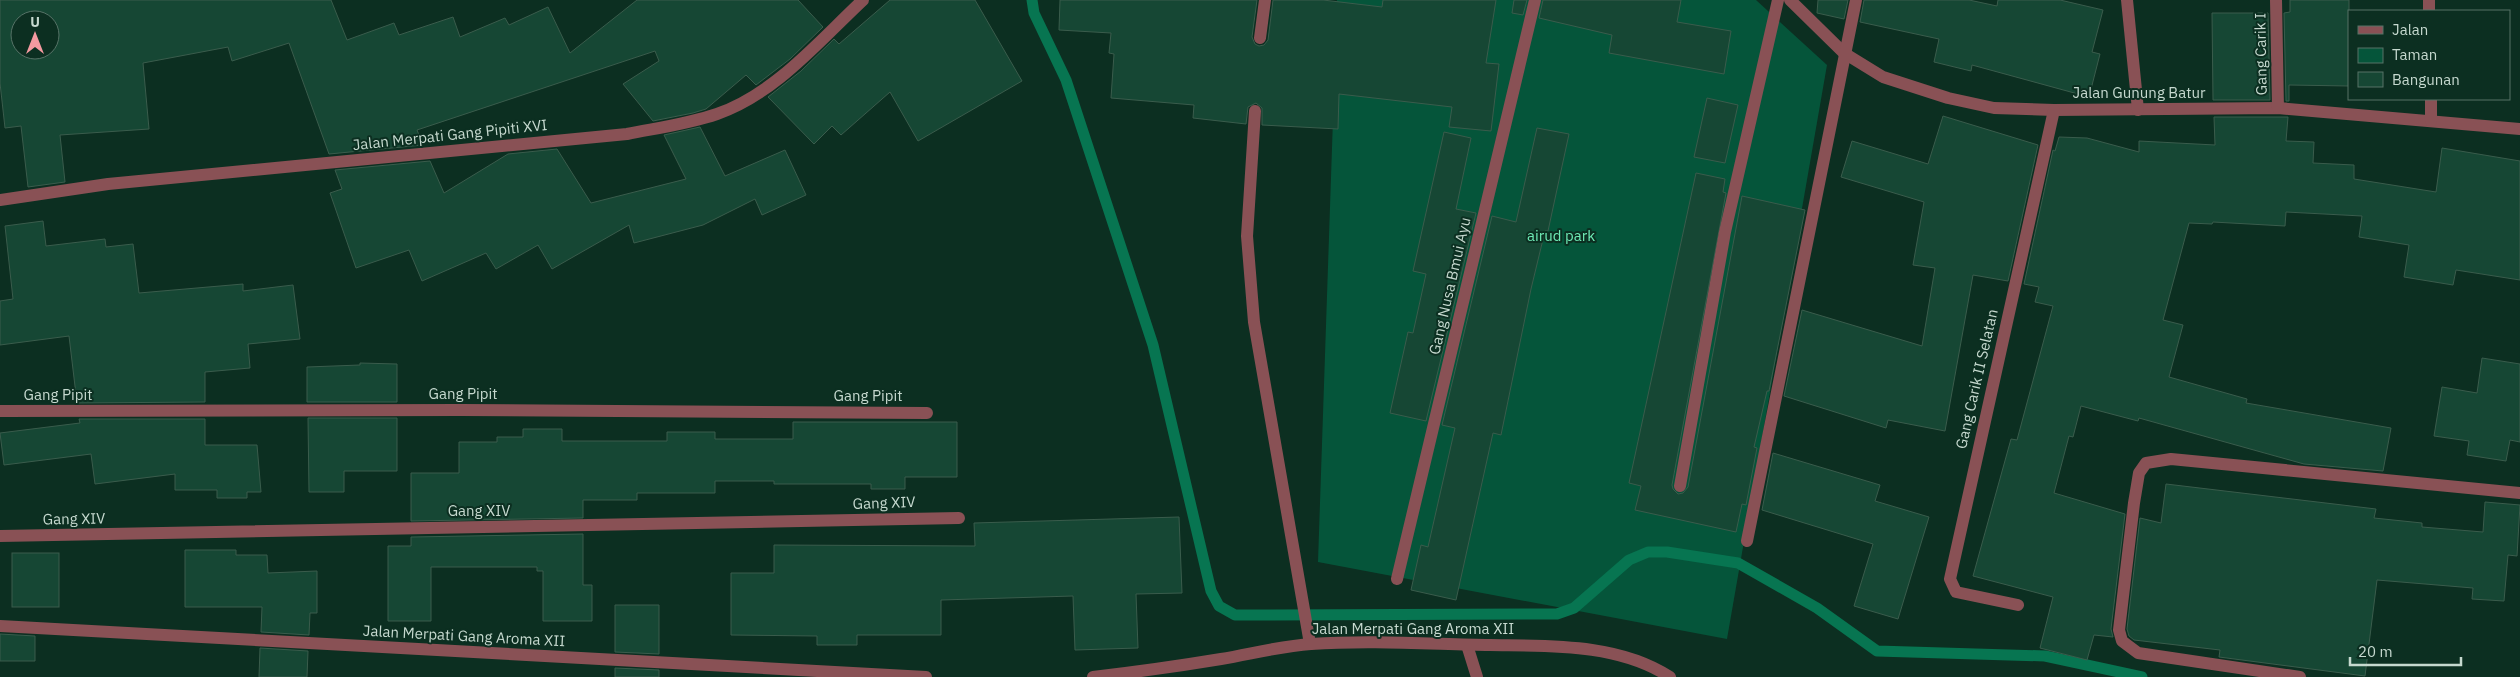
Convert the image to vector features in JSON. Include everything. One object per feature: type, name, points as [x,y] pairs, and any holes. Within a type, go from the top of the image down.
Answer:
[{"type":"street","name":"Jalan Merpati Gang Pipiti XVI","points":[[0,200],[108,184],[628,134],[679,124],[718,114],[755,94],[784,74],[863,0]]},
{"type":"street","points":[[1260,38],[1266,0]]},
{"type":"street","name":"Gang Nusa Bmui Ayu","points":[[1397,579],[1535,0]]},
{"type":"street","points":[[1680,486],[1725,232],[1778,0]]},
{"type":"street","name":"Jalan Gunung Batur","points":[[1790,0],[1844,53],[1883,77],[1948,98],[1994,108],[2054,110],[2278,108],[2520,129]]},
{"type":"street","points":[[1747,540],[1856,0]]},
{"type":"street","points":[[2127,0],[2138,110]]},
{"type":"street","name":"Gang Carik I","points":[[2276,0],[2278,108]]},
{"type":"street","points":[[2431,100],[2431,121]]},
{"type":"street","name":"Gang Carik II Selatan","points":[[2018,605],[1956,592],[1950,579],[2054,110]]},
{"type":"street","points":[[1255,111],[1247,236],[1254,322],[1310,644]]},
{"type":"street","name":"Gang Pipit","points":[[0,411],[460,410],[927,413]]},
{"type":"street","points":[[2300,677],[2138,653],[2122,641],[2119,630],[2134,503],[2139,473],[2146,463],[2171,459],[2520,493]]},
{"type":"street","name":"Gang XIV","points":[[0,536],[659,526],[959,518]]},
{"type":"street","name":"Jalan Merpati Gang Aroma XII","points":[[0,626],[926,677]]},
{"type":"street","name":"Jalan Merpati Gang Aroma XII","points":[[1093,677],[1190,665],[1310,644],[1551,646],[1607,653],[1656,668],[1670,677]]},
{"type":"street","points":[[1467,645],[1477,677]]},
{"type":"green space","name":"airud park","points":[[1337,0],[1756,0],[1827,65],[1727,639],[1318,562]]},
{"type":"building","points":[[0,0],[331,0],[347,40],[394,23],[399,35],[453,17],[460,37],[505,18],[509,25],[548,7],[570,53],[637,0],[798,0],[823,27],[790,59],[756,85],[746,75],[706,109],[653,121],[623,84],[659,61],[655,51],[417,130],[423,145],[329,154],[289,43],[232,61],[228,47],[143,63],[149,129],[60,135],[65,182],[28,187],[21,126],[5,128],[0,83]]},
{"type":"building","points":[[890,0],[975,0],[1022,81],[918,141],[890,92],[841,135],[832,126],[814,144],[768,97],[801,71],[834,39],[839,44]]},
{"type":"building","points":[[1060,0],[1257,0],[1252,37],[1255,44],[1259,46],[1264,45],[1268,40],[1273,0],[1323,0],[1382,7],[1383,0],[1496,0],[1486,63],[1499,64],[1491,131],[1449,127],[1452,107],[1339,94],[1338,129],[1262,125],[1262,108],[1256,103],[1248,107],[1246,124],[1193,118],[1194,105],[1111,98],[1114,54],[1109,53],[1111,33],[1059,30]]},
{"type":"building","points":[[1514,0],[1527,0],[1523,15],[1512,13]]},
{"type":"building","points":[[1543,0],[1681,0],[1677,22],[1731,31],[1724,74],[1609,53],[1612,35],[1539,18]]},
{"type":"building","points":[[1818,0],[1848,0],[1844,19],[1817,13]]},
{"type":"building","points":[[1864,0],[1969,0],[1997,6],[1998,0],[2060,0],[2103,10],[2092,52],[2100,54],[2089,97],[1972,65],[1971,71],[1934,62],[1939,39],[1860,22]]},
{"type":"building","points":[[2290,0],[2349,0],[2348,86],[2289,85],[2289,101],[2286,101],[2284,13],[2290,12]]},
{"type":"building","points":[[2212,13],[2268,13],[2270,100],[2213,100]]},
{"type":"building","points":[[1707,98],[1738,105],[1725,163],[1694,157]]},
{"type":"building","points":[[1943,116],[2038,145],[2008,281],[1973,275],[1945,431],[1888,420],[1886,428],[1784,396],[1802,310],[1922,346],[1935,268],[1913,265],[1924,202],[1841,177],[1852,141],[1928,164]]},
{"type":"building","points":[[2214,117],[2288,117],[2286,141],[2314,142],[2313,163],[2354,165],[2354,179],[2436,192],[2442,148],[2520,161],[2520,280],[2456,270],[2453,285],[2404,277],[2409,245],[2359,237],[2362,216],[2286,212],[2285,226],[2213,222],[2212,224],[2189,223],[2163,320],[2183,325],[2169,377],[2247,399],[2246,403],[2391,428],[2383,471],[2304,464],[2139,418],[2138,421],[2081,406],[2073,437],[2069,436],[2054,493],[2125,514],[2111,629],[2113,637],[2094,635],[2087,660],[2040,648],[2053,597],[1973,576],[2011,439],[2017,440],[2053,306],[2035,302],[2039,287],[2024,284],[2053,150],[2055,151],[2059,137],[2087,138],[2139,152],[2139,141],[2215,145]]},
{"type":"building","points":[[700,127],[725,176],[785,150],[806,195],[762,215],[755,199],[703,225],[634,243],[629,225],[552,269],[538,245],[496,269],[486,253],[422,281],[409,250],[356,268],[330,193],[342,189],[335,170],[430,161],[444,193],[508,154],[557,149],[591,203],[686,179],[664,135]]},
{"type":"building","points":[[1537,128],[1569,134],[1548,231],[1545,231],[1531,289],[1501,435],[1493,433],[1456,600],[1411,590],[1421,545],[1428,547],[1455,428],[1442,425],[1492,216],[1516,222]]},
{"type":"building","points":[[1444,132],[1471,138],[1456,209],[1476,213],[1426,421],[1390,413],[1408,332],[1413,333],[1426,274],[1413,271]]},
{"type":"building","points":[[1696,173],[1725,179],[1723,192],[1726,193],[1672,485],[1678,494],[1683,493],[1688,487],[1742,196],[1805,210],[1769,391],[1767,391],[1754,447],[1757,448],[1746,505],[1742,504],[1736,532],[1635,510],[1641,486],[1629,483]]},
{"type":"building","points":[[43,221],[46,246],[105,239],[106,247],[133,244],[139,293],[243,284],[243,291],[293,285],[300,339],[248,344],[250,368],[205,372],[205,402],[77,403],[69,336],[0,345],[0,301],[13,299],[5,226]]},
{"type":"building","points":[[2482,358],[2520,364],[2520,442],[2510,440],[2506,461],[2467,455],[2469,441],[2434,436],[2442,387],[2477,393]]},
{"type":"building","points":[[360,363],[397,364],[397,402],[307,402],[307,367],[360,365]]},
{"type":"building","points":[[308,418],[397,418],[397,471],[344,471],[344,492],[309,492]]},
{"type":"building","points":[[79,419],[205,419],[205,445],[257,445],[261,492],[247,492],[247,498],[217,498],[217,490],[175,490],[175,474],[95,484],[91,454],[4,465],[0,433],[80,423]]},
{"type":"building","points":[[793,422],[957,422],[957,477],[905,477],[905,489],[871,489],[871,484],[774,484],[774,481],[715,481],[715,493],[637,493],[637,500],[583,500],[583,518],[411,521],[411,473],[459,473],[459,442],[497,442],[497,437],[523,437],[523,429],[562,429],[562,441],[667,441],[667,432],[715,432],[715,439],[793,439]]},
{"type":"building","points":[[1773,453],[1880,485],[1875,501],[1929,517],[1898,619],[1854,606],[1873,544],[1762,510]]},
{"type":"building","points":[[2166,484],[2376,509],[2374,518],[2422,523],[2422,527],[2483,532],[2485,502],[2520,505],[2517,556],[2508,555],[2504,601],[2472,599],[2473,588],[2377,580],[2365,676],[2219,657],[2220,650],[2134,640],[2129,636],[2127,629],[2140,518],[2161,523]]},
{"type":"building","points":[[1179,517],[1182,593],[1136,594],[1138,648],[1075,650],[1073,596],[941,600],[941,635],[857,635],[857,645],[817,645],[817,636],[731,635],[731,573],[774,573],[774,545],[975,546],[974,523]]},
{"type":"building","points":[[583,534],[583,585],[592,585],[592,621],[543,621],[543,571],[537,571],[537,567],[431,567],[431,621],[388,621],[388,546],[411,546],[411,537]]},
{"type":"building","points":[[185,550],[236,550],[236,555],[267,555],[268,573],[317,571],[317,613],[310,613],[309,635],[261,632],[262,607],[185,607]]},
{"type":"building","points":[[12,553],[59,553],[59,607],[12,607]]},
{"type":"building","points":[[615,605],[659,605],[659,654],[615,652]]},
{"type":"building","points":[[0,634],[35,636],[35,661],[0,661]]},
{"type":"building","points":[[260,648],[308,651],[307,677],[259,677]]},
{"type":"building","points":[[615,668],[659,670],[659,677],[615,677]]},
{"type":"waterway","points":[[1032,0],[1034,13],[1066,80],[1153,345],[1211,591],[1219,606],[1235,615],[1557,614],[1574,608],[1629,560],[1648,552],[1667,552],[1738,563],[1817,608],[1877,651],[2045,656],[2142,677]]}]
